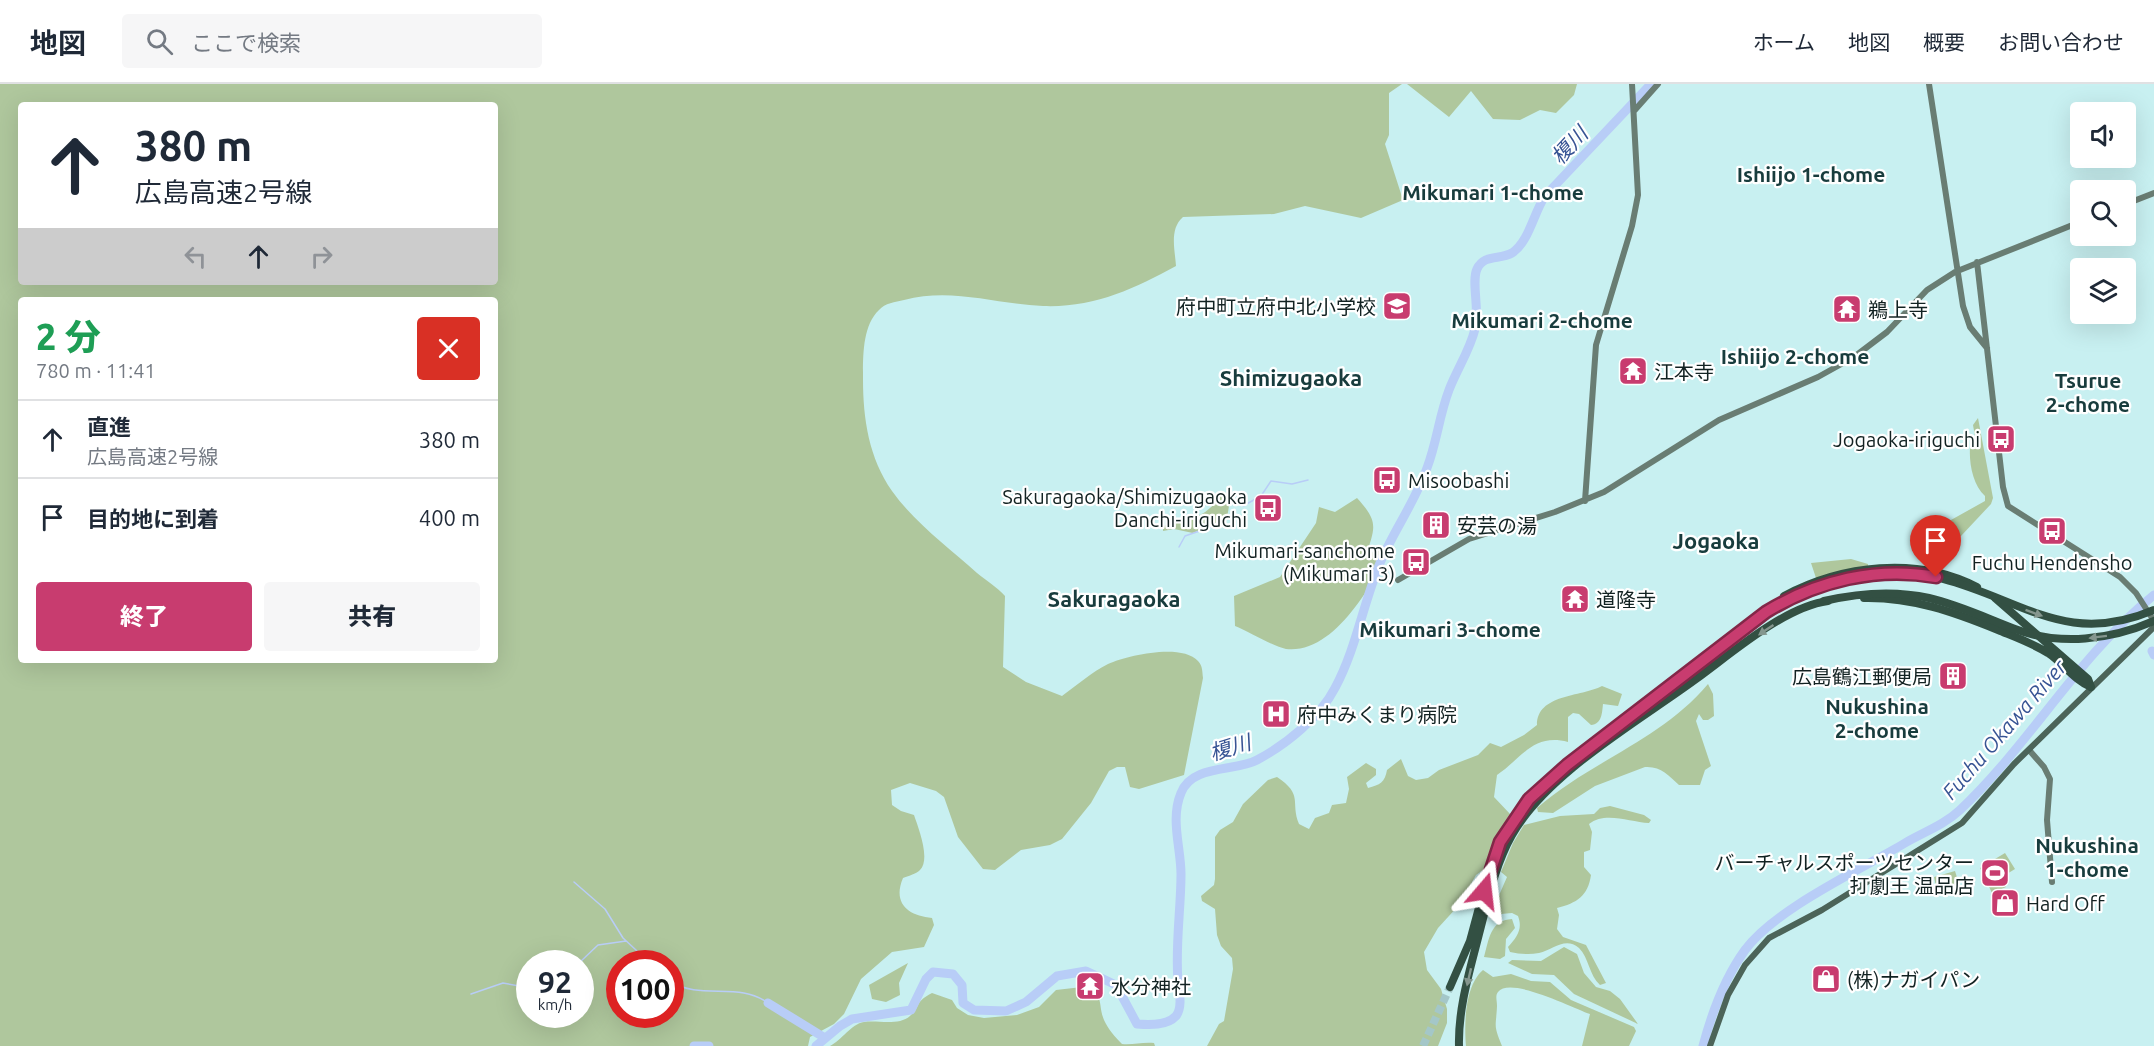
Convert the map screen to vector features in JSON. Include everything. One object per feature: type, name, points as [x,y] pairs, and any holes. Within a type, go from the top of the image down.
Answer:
[{"type":"highway","points":[[1670,686],[1746,622],[1779,599],[1827,578],[1884,568],[1931,571],[1974,585],[2004,605],[2088,683]]},
{"type":"highway","points":[[1450,987],[1470,941],[1506,831],[1567,765],[1778,605],[1814,588],[1857,577],[1902,573],[1936,577],[1970,587],[2042,616],[2075,623],[2109,623],[2151,610]]},
{"type":"highway","points":[[1532,801],[1615,737],[1752,639],[1785,618],[1821,602],[1867,593],[1916,596],[1964,608],[2025,632],[2070,638],[2105,637],[2154,621]]},
{"type":"highway","points":[[1821,602],[1862,598],[1895,599],[1927,604],[1961,615],[2029,643],[2074,670]]},
{"type":"highway","points":[[1459,1046],[1466,989],[1491,879]]},
{"type":"main road","points":[[1710,1046],[1728,995],[1745,965],[1769,938],[1822,910],[1952,831],[2029,750],[2088,683],[2154,627]]},
{"type":"street","points":[[1585,501],[1596,345],[1637,205],[1638,173],[1632,84]]},
{"type":"street","points":[[1634,109],[1658,84]]},
{"type":"street","points":[[1929,84],[1963,306],[1970,327],[1987,348]]},
{"type":"street","points":[[2136,200],[2154,193]]},
{"type":"street","points":[[1398,580],[1468,539],[1585,501],[1636,474],[1719,420],[1843,364],[1887,332],[1927,290],[1959,269],[2070,226]]},
{"type":"street","points":[[1977,262],[2003,487],[2008,506],[2120,577],[2151,610],[2154,621]]},
{"type":"street","points":[[2029,750],[2044,766],[2050,779],[2047,820],[2052,882]]},
{"type":"green space","points":[[0,84],[1402,84],[1389,93],[1389,135],[1385,144],[1403,200],[1361,218],[1305,206],[1274,214],[1183,217],[1174,234],[1176,266],[1129,289],[1079,304],[1043,306],[974,297],[922,296],[887,304],[873,317],[866,333],[863,394],[866,423],[873,452],[892,491],[921,524],[1005,596],[1003,667],[1026,682],[1062,696],[1108,664],[1154,652],[1180,653],[1190,656],[1201,665],[1203,678],[1184,775],[1139,789],[1130,787],[1125,767],[1117,767],[1109,771],[1091,803],[1062,839],[1050,845],[1021,850],[995,870],[983,869],[958,837],[944,797],[936,791],[910,783],[891,790],[892,805],[914,815],[924,851],[923,865],[920,870],[903,878],[900,887],[901,902],[916,915],[932,918],[934,925],[924,947],[892,952],[861,979],[844,1014],[834,1024],[810,1037],[808,1046],[0,1046]]},
{"type":"green space","points":[[1407,84],[1577,84],[1574,95],[1556,113],[1540,110],[1520,120],[1493,119],[1471,91],[1449,117]]},
{"type":"green space","points":[[1978,418],[1993,498],[1991,504],[1961,536],[1947,538],[1934,550],[1917,544],[1915,540],[1923,522],[1951,520],[1985,501],[1985,496],[1975,480],[1970,461],[1970,448],[1976,442],[1973,425]]},
{"type":"green space","points":[[1219,495],[1226,497],[1229,506],[1227,518],[1193,533],[1174,529],[1163,531],[1163,526],[1188,520],[1203,513],[1209,509]]},
{"type":"green space","points":[[1357,498],[1369,513],[1373,525],[1366,556],[1395,539],[1366,592],[1338,627],[1322,640],[1305,648],[1286,649],[1235,626],[1234,596],[1280,577],[1316,523],[1319,507],[1335,512]]},
{"type":"green space","points":[[1851,559],[1868,564],[1868,566],[1816,578],[1811,563]]},
{"type":"green space","points":[[1708,684],[1713,694],[1714,716],[1703,720],[1699,714],[1696,721],[1711,766],[1705,770],[1700,785],[1679,785],[1660,770],[1645,767],[1595,786],[1553,813],[1538,812],[1537,808],[1558,791],[1669,720]]},
{"type":"green space","points":[[1602,686],[1622,694],[1618,706],[1603,704],[1599,720],[1591,725],[1579,714],[1573,713],[1568,717],[1568,742],[1556,740],[1537,744],[1497,775],[1494,797],[1511,815],[1499,834],[1487,867],[1476,875],[1459,905],[1438,928],[1424,952],[1427,970],[1441,989],[1447,1009],[1447,1023],[1438,1046],[1207,1046],[1219,1024],[1224,1021],[1233,969],[1232,958],[1221,946],[1217,935],[1215,909],[1202,901],[1201,896],[1214,885],[1215,837],[1220,830],[1233,822],[1243,804],[1268,780],[1277,777],[1291,789],[1299,824],[1309,829],[1315,818],[1329,813],[1332,805],[1346,803],[1349,789],[1347,777],[1366,763],[1376,769],[1376,775],[1366,783],[1368,788],[1381,782],[1387,770],[1401,759],[1408,776],[1416,780],[1428,778],[1439,770],[1478,755],[1490,743],[1501,747],[1524,735],[1537,725],[1544,707],[1552,702]]},
{"type":"green space","points":[[1610,806],[1644,815],[1651,820],[1649,823],[1602,818],[1589,824],[1592,832],[1590,850],[1584,852],[1584,867],[1591,875],[1587,888],[1576,901],[1557,908],[1559,915],[1557,929],[1563,937],[1586,945],[1606,983],[1600,985],[1593,976],[1582,952],[1569,943],[1535,954],[1510,952],[1508,947],[1518,933],[1520,925],[1518,916],[1512,913],[1501,914],[1497,900],[1507,877],[1501,872],[1513,843],[1524,825],[1560,816],[1594,814],[1600,808]]},
{"type":"green space","name":"バーチャルスポーツセンター 打劇王 温品店","points":[[2005,853],[2015,869],[2002,877],[2006,887],[1992,893],[1980,868]]},
{"type":"green space","points":[[1955,871],[1960,887],[1938,895],[1934,877]]},
{"type":"green space","points":[[1512,919],[1515,928],[1506,939],[1505,956],[1500,959],[1484,957],[1489,938],[1495,927],[1505,920]]},
{"type":"green space","points":[[1564,947],[1577,954],[1584,973],[1596,987],[1610,991],[1620,999],[1638,1024],[1574,994],[1554,975],[1532,974],[1508,963],[1512,960],[1541,961]]},
{"type":"green space","points":[[908,963],[899,983],[900,995],[886,1002],[872,999],[869,985]]},
{"type":"green space","points":[[1483,970],[1493,977],[1511,974],[1531,981],[1550,982],[1571,1000],[1634,1027],[1636,1031],[1629,1046],[1582,1046],[1590,1014],[1528,990],[1505,988],[1498,992],[1496,997],[1496,1026],[1502,1046],[1466,1046],[1465,1027],[1469,995],[1472,985]]},
{"type":"green space","points":[[1082,987],[1098,996],[1106,1023],[1122,1044],[1154,1043],[1155,1046],[830,1046],[859,1023],[894,1022],[905,1019],[913,1013],[922,1000],[932,993],[952,1000],[957,1008],[968,1015],[984,1018],[1017,1015],[1039,1007],[1056,990]]},
{"type":"waterway","name":"榎川","points":[[816,1046],[852,1019],[911,1010],[926,979],[933,972],[953,974],[962,985],[963,1003],[974,1010],[1006,1011],[1026,1002],[1057,976],[1086,971],[1116,985],[1137,1024],[1152,1025],[1168,1022],[1176,1016],[1180,1004],[1177,954],[1181,874],[1176,813],[1181,793],[1194,777],[1215,770],[1248,764],[1268,754],[1302,729],[1329,699],[1348,658],[1380,563],[1422,480],[1449,390],[1473,337],[1477,313],[1475,281],[1477,269],[1484,261],[1507,255],[1518,248],[1545,196],[1651,84]]},
{"type":"waterway","points":[[1243,506],[1261,496],[1271,481],[1292,484],[1308,480]]},
{"type":"waterway","points":[[1179,547],[1185,536],[1217,525],[1232,514]]},
{"type":"waterway","name":"Fuchu Okawa River","points":[[1703,1046],[1725,984],[1745,950],[1759,935],[1776,920],[1819,891],[1941,824],[1960,810],[2009,757],[2101,645],[2154,595]]},
{"type":"waterway","points":[[2152,651],[2154,655]]},
{"type":"waterway","points":[[574,882],[605,909],[623,938],[636,950]]},
{"type":"waterway","points":[[593,950],[598,945],[626,941]]},
{"type":"waterway","points":[[471,994],[503,983],[516,985]]},
{"type":"waterway","points":[[684,988],[744,993],[768,1003]]},
{"type":"waterway","points":[[768,1003],[825,1038]]},
{"type":"waterway","points":[[694,1046],[709,1046]]},
{"type":"tunnel","points":[[1423,1046],[1450,987]]},
{"type":"place","name":"府中町立府中北小学校","points":[[1397,306]]},
{"type":"place","name":"鵜上寺","points":[[1847,309]]},
{"type":"place","name":"江本寺","points":[[1633,371]]},
{"type":"place","name":"Jogaoka-iriguchi","points":[[2001,439]]},
{"type":"place","name":"Misoobashi","points":[[1387,480]]},
{"type":"place","name":"Sakuragaoka/Shimizugaoka Danchi-iriguchi","points":[[1268,508]]},
{"type":"place","name":"安芸の湯","points":[[1436,525]]},
{"type":"place","name":"Fuchu Hendensho","points":[[2052,531]]},
{"type":"place","name":"Mikumari-sanchome (Mikumari 3)","points":[[1416,562]]},
{"type":"place","name":"道隆寺","points":[[1575,599]]},
{"type":"place","name":"広島鶴江郵便局","points":[[1953,676]]},
{"type":"place","name":"府中みくまり病院","points":[[1276,714]]},
{"type":"place","name":"バーチャルスポーツセンター 打劇王 温品店","points":[[1995,873]]},
{"type":"place","name":"Hard Off","points":[[2005,903]]},
{"type":"place","name":"(株)ナガイパン","points":[[1826,979]]},
{"type":"place","name":"水分神社","points":[[1090,986]]},
{"type":"district","name":"Ishiijo 1-chome","points":[[1811,174]]},
{"type":"district","name":"Mikumari 1-chome","points":[[1493,192]]},
{"type":"district","name":"Mikumari 2-chome","points":[[1542,320]]},
{"type":"district","name":"Ishiijo 2-chome","points":[[1795,356]]},
{"type":"district","name":"Shimizugaoka","points":[[1291,377]]},
{"type":"district","name":"Tsurue 2-chome","points":[[2088,392]]},
{"type":"district","name":"Jogaoka","points":[[1716,540]]},
{"type":"district","name":"Sakuragaoka","points":[[1114,598]]},
{"type":"district","name":"Mikumari 3-chome","points":[[1450,629]]},
{"type":"district","name":"Nukushina 2-chome","points":[[1877,718]]},
{"type":"district","name":"Nukushina 1-chome","points":[[2087,857]]},
{"type":"route","points":[[1484,891],[1500,842],[1520,809],[1529,799],[1567,765],[1766,612],[1801,593],[1857,577],[1902,573],[1936,577]]}]
